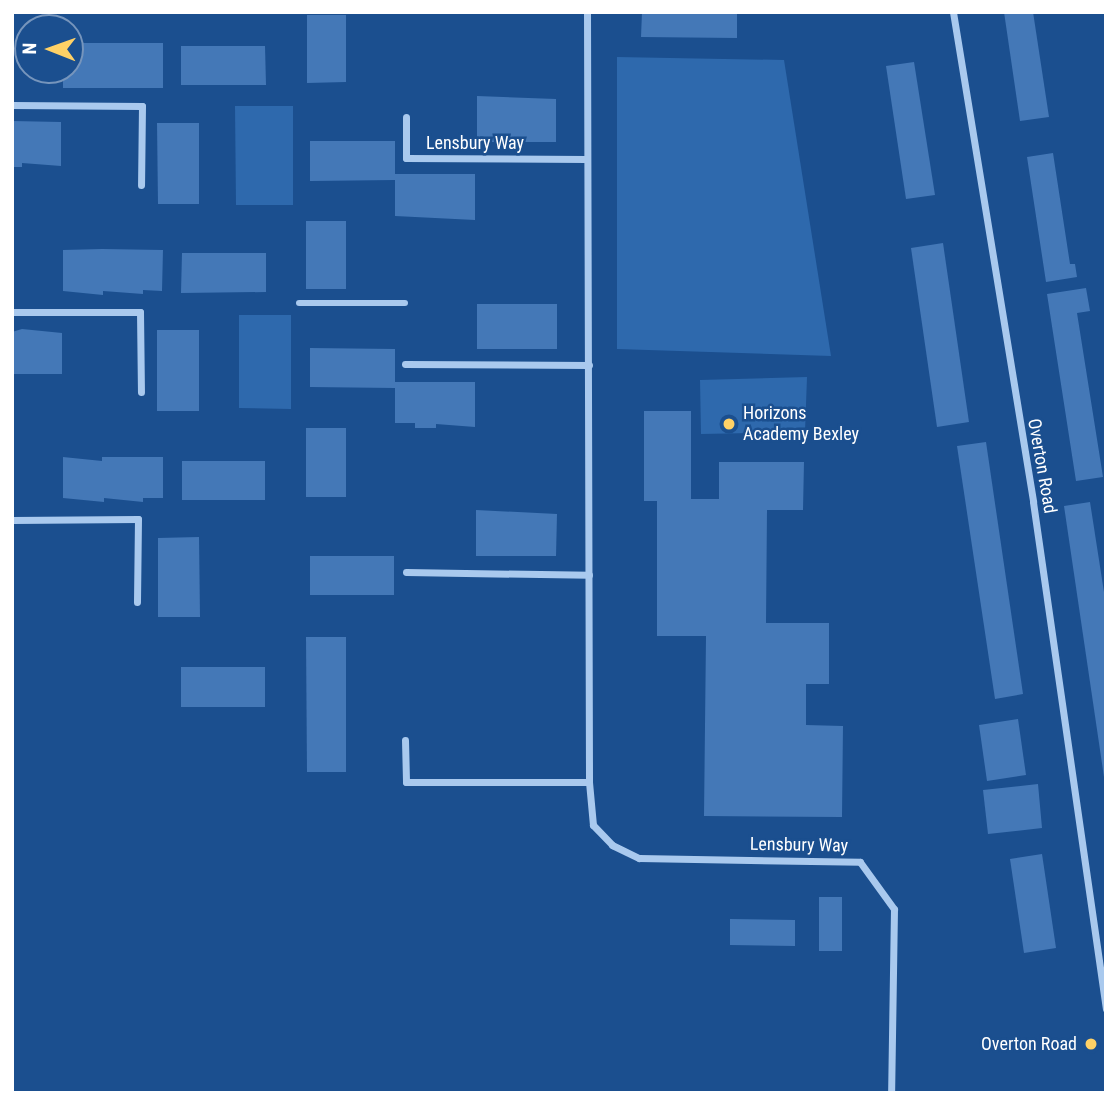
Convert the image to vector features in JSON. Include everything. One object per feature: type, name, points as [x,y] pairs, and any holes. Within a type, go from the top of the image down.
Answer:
[{"type":"street","name":"Lensbury Way","points":[[587,12],[589,782],[593,825],[612,845],[639,858],[860,862],[894,909],[891,1093]]},
{"type":"street","name":"Overton Road","points":[[953,12],[1033,502],[1105,1004]]},
{"type":"street","points":[[12,105],[142,106],[141,186]]},
{"type":"street","name":"Lensbury Way","points":[[406,117],[406,158],[586,159]]},
{"type":"street","points":[[299,303],[405,303]]},
{"type":"street","points":[[12,312],[140,312],[141,392]]},
{"type":"street","points":[[405,365],[589,365]]},
{"type":"street","points":[[12,520],[138,519],[137,602]]},
{"type":"street","points":[[406,572],[589,575]]},
{"type":"street","points":[[405,740],[406,782],[589,782]]},
{"type":"shaded area","points":[[617,57],[784,60],[831,356],[617,349]]},
{"type":"shaded area","points":[[235,106],[293,106],[293,205],[236,205]]},
{"type":"shaded area","points":[[239,315],[291,315],[291,409],[239,408]]},
{"type":"shaded area","points":[[807,377],[805,432],[701,434],[700,380]]},
{"type":"building","points":[[642,12],[737,12],[737,38],[641,37]]},
{"type":"building","points":[[1004,12],[1033,12],[1049,117],[1020,121]]},
{"type":"building","points":[[307,15],[346,15],[346,82],[307,83]]},
{"type":"building","points":[[84,43],[163,43],[163,88],[63,88],[63,84],[84,84]]},
{"type":"building","points":[[181,46],[265,46],[266,85],[181,85]]},
{"type":"building","points":[[914,62],[935,195],[906,199],[886,66]]},
{"type":"building","points":[[477,96],[556,99],[556,142],[477,142]]},
{"type":"building","points":[[12,121],[61,122],[61,166],[22,163],[22,167],[12,167]]},
{"type":"building","points":[[157,123],[199,123],[199,204],[158,204]]},
{"type":"building","points":[[310,141],[395,141],[395,174],[475,174],[475,220],[395,216],[395,180],[310,181]]},
{"type":"building","points":[[1053,153],[1070,264],[1075,264],[1077,277],[1046,282],[1027,157]]},
{"type":"building","points":[[306,221],[346,221],[346,289],[306,289]]},
{"type":"building","points":[[943,243],[969,422],[937,427],[911,248]]},
{"type":"building","points":[[63,250],[163,250],[162,291],[143,290],[143,294],[103,291],[103,295],[63,291]]},
{"type":"building","points":[[182,253],[266,253],[266,292],[181,293]]},
{"type":"building","points":[[1086,288],[1090,311],[1077,313],[1103,477],[1076,481],[1047,294]]},
{"type":"building","points":[[477,304],[557,304],[557,349],[477,349]]},
{"type":"building","points":[[22,329],[62,333],[62,374],[12,374],[12,332]]},
{"type":"building","points":[[157,330],[199,330],[199,411],[157,411]]},
{"type":"building","points":[[310,348],[395,349],[395,382],[475,382],[475,427],[436,424],[436,428],[415,428],[415,423],[395,423],[395,388],[310,387]]},
{"type":"building","points":[[644,411],[691,411],[691,499],[719,499],[719,462],[804,462],[803,510],[767,510],[766,623],[829,623],[829,684],[806,684],[806,725],[843,726],[842,817],[704,816],[706,636],[657,636],[657,501],[644,501]]},
{"type":"building","points":[[306,428],[346,428],[346,497],[306,497]]},
{"type":"building","points":[[986,442],[1023,694],[995,699],[957,446]]},
{"type":"building","points":[[63,457],[102,461],[102,457],[163,457],[163,498],[143,498],[143,502],[104,498],[104,502],[63,498]]},
{"type":"building","points":[[182,461],[265,461],[265,500],[182,500]]},
{"type":"building","points":[[1090,502],[1106,605],[1104,777],[1064,506]]},
{"type":"building","points":[[476,510],[557,514],[556,556],[476,556]]},
{"type":"building","points":[[199,537],[200,617],[158,617],[158,538]]},
{"type":"building","points":[[310,556],[394,556],[394,595],[310,595]]},
{"type":"building","points":[[306,637],[346,637],[346,772],[307,772]]},
{"type":"building","points":[[181,667],[265,667],[265,707],[181,707]]},
{"type":"building","points":[[1018,719],[1026,775],[987,781],[979,725]]},
{"type":"building","points":[[1038,784],[1042,828],[988,834],[983,790]]},
{"type":"building","points":[[1042,854],[1056,948],[1024,953],[1010,859]]},
{"type":"building","points":[[819,897],[842,897],[842,951],[819,951]]},
{"type":"building","points":[[730,919],[795,920],[795,946],[730,945]]},
{"type":"place","name":"Horizons Academy Bexley","points":[[729,424]]},
{"type":"place","name":"Overton Road","points":[[1091,1044]]}]
